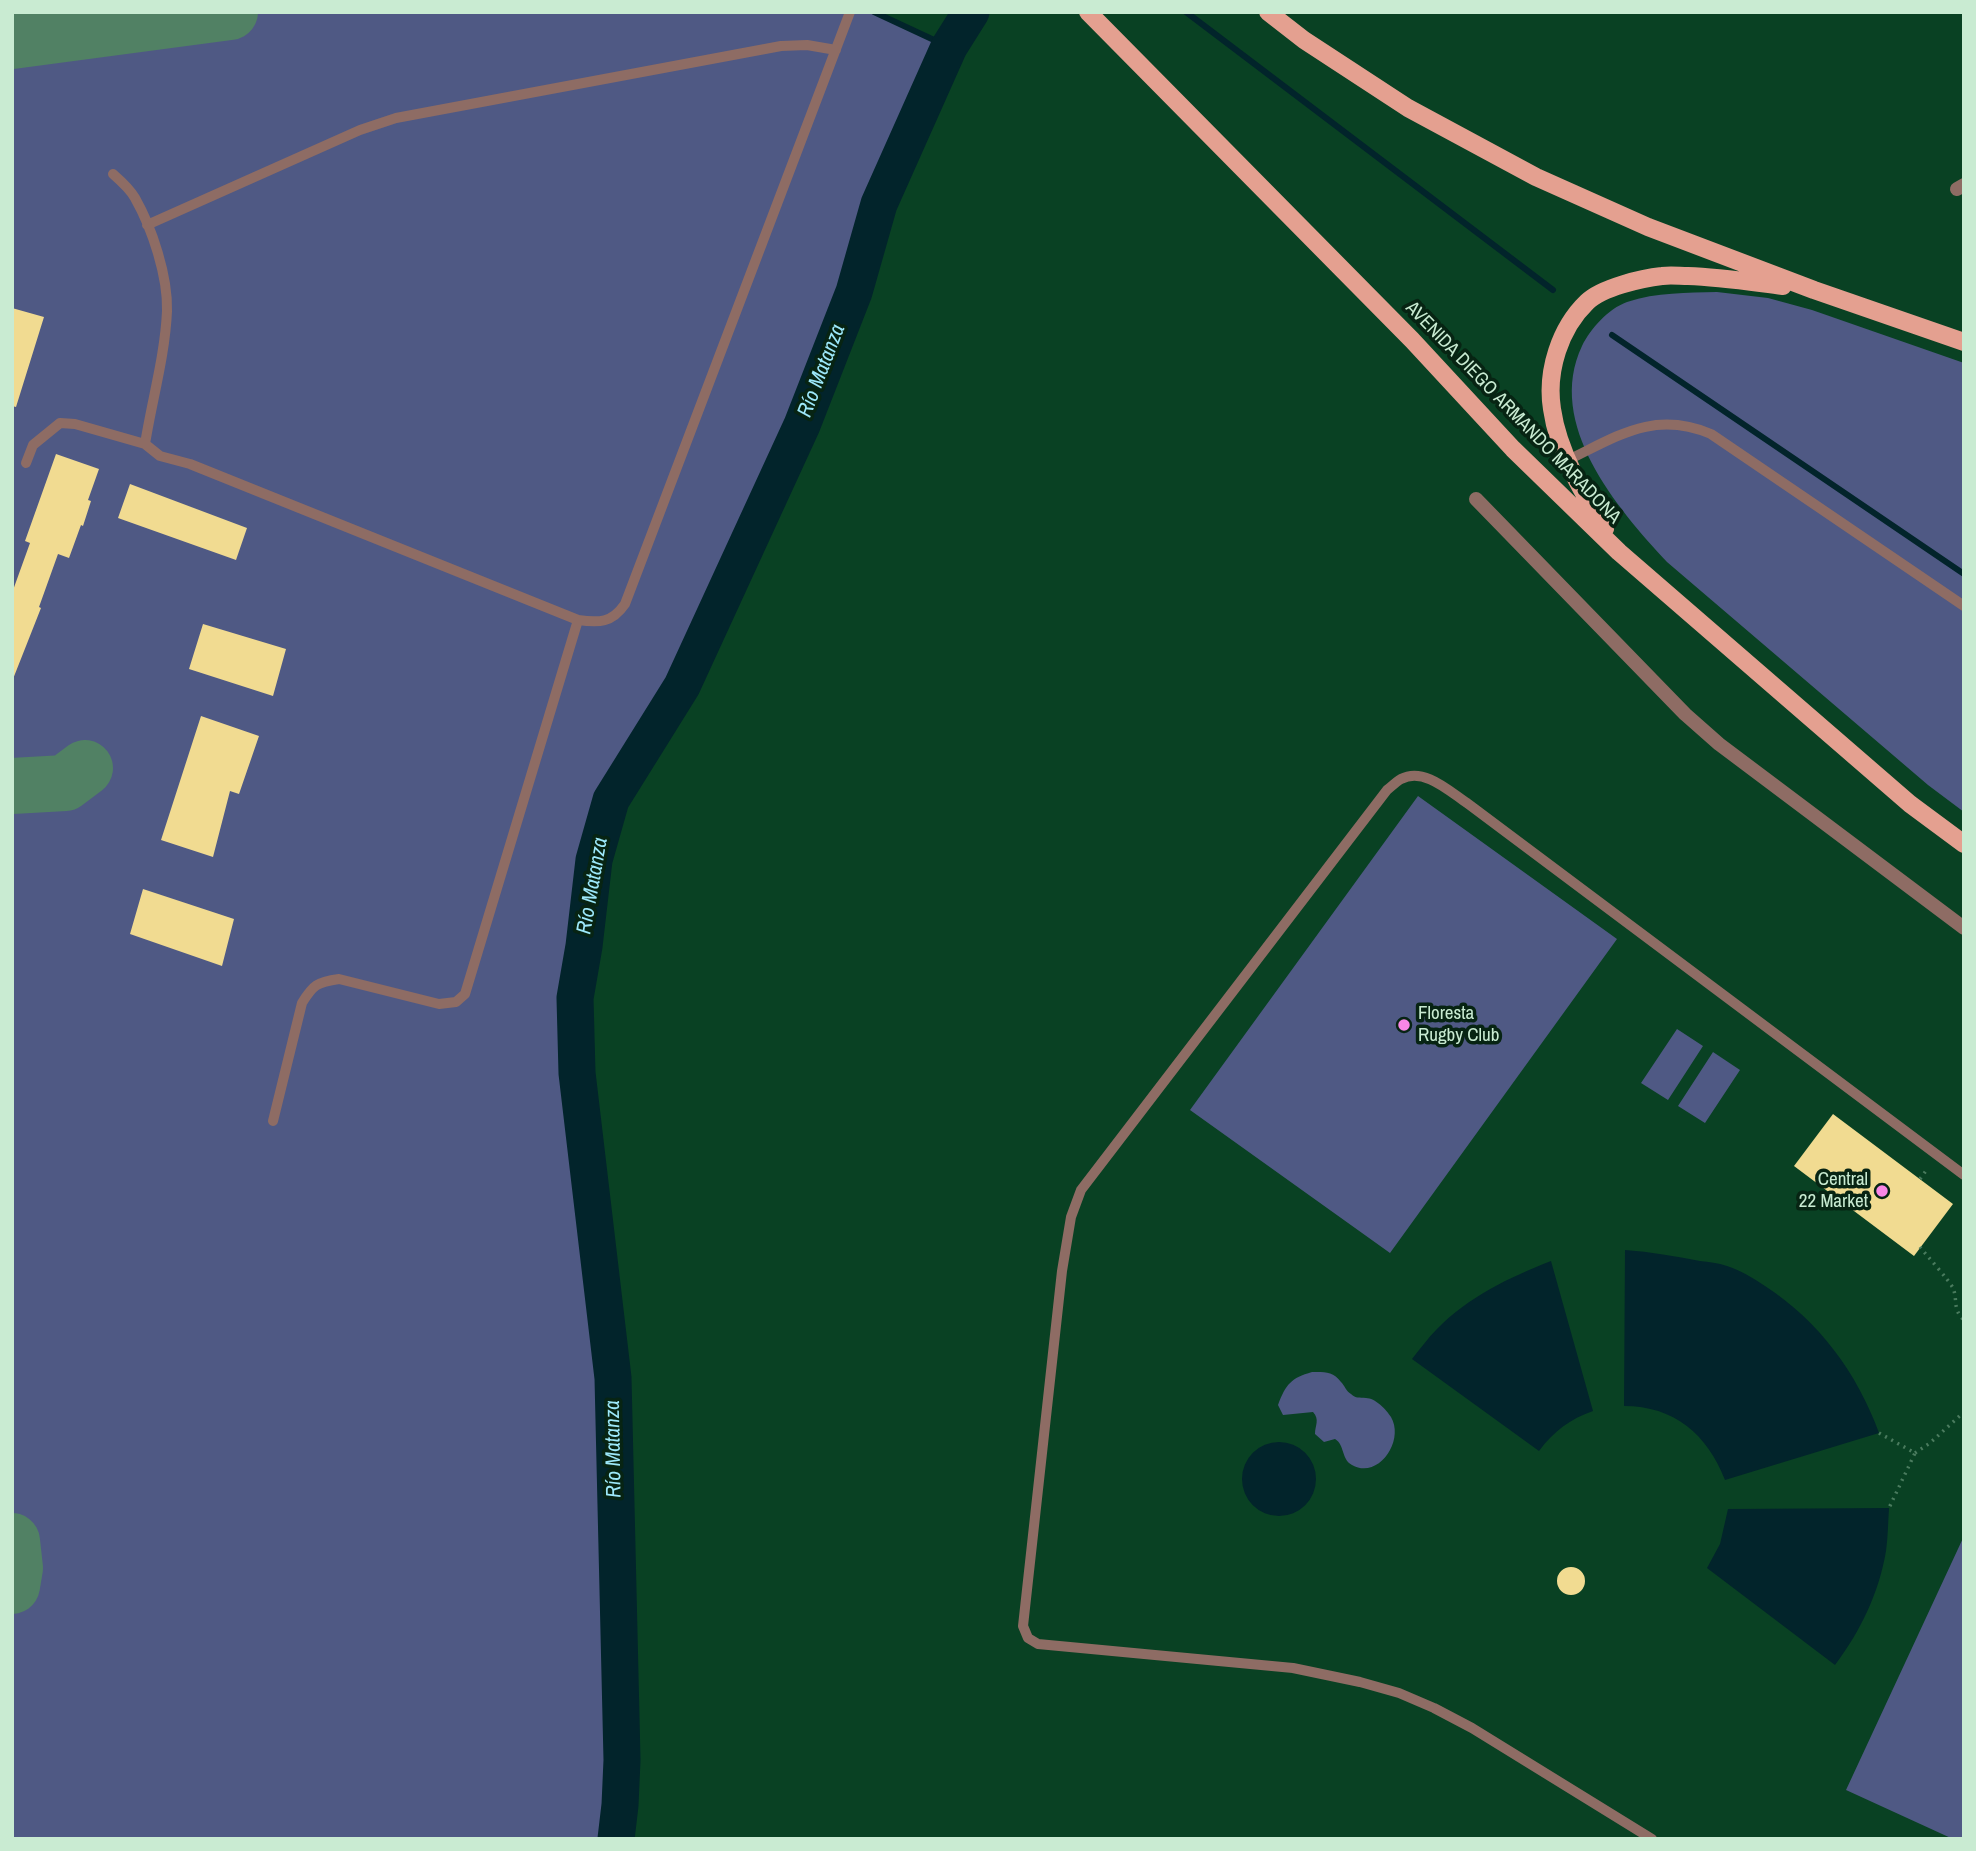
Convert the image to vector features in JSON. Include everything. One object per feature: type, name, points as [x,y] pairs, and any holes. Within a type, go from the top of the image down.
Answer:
[{"type":"main road","name":"AVENIDA DIEGO ARMANDO MARADONA","points":[[1088,12],[1412,340],[1513,449],[1619,552],[1910,804],[1964,844]]},
{"type":"main road","points":[[1268,12],[1304,40],[1408,108],[1536,177],[1648,227],[1814,290],[1964,342]]},
{"type":"main road","points":[[1619,552],[1582,491],[1562,445],[1552,409],[1554,358],[1569,325],[1588,300],[1618,286],[1663,276],[1716,277],[1814,290]]},
{"type":"street","points":[[1476,499],[1685,714],[1719,744],[1964,928]]},
{"type":"lane","points":[[26,463],[33,445],[60,423],[75,424],[145,444],[160,456],[203,470],[578,620],[593,622],[618,615],[625,604],[850,12]]},
{"type":"lane","points":[[147,225],[360,130],[396,118],[781,46],[836,50]]},
{"type":"lane","points":[[113,174],[134,195],[147,225],[163,275],[167,308],[165,334],[145,444]]},
{"type":"lane","points":[[1569,460],[1632,430],[1651,425],[1667,423],[1697,428],[1722,442],[1964,606]]},
{"type":"lane","points":[[273,1121],[302,1003],[312,988],[323,981],[339,978],[439,1004],[456,1003],[464,994],[578,620]]},
{"type":"lane","points":[[1652,1839],[1472,1728],[1399,1693],[1293,1668],[1038,1644],[1028,1638],[1023,1626],[1062,1270],[1071,1217],[1081,1190],[1387,790],[1401,779],[1414,775],[1428,778],[1467,803],[1964,1175]]},
{"type":"path","points":[[1920,1247],[1953,1288],[1958,1315],[1964,1320]]},
{"type":"path","points":[[1954,1302],[1959,1294]]},
{"type":"path","points":[[1889,1508],[1915,1453],[1964,1412]]},
{"type":"path","points":[[1879,1433],[1915,1453]]},
{"type":"shaded area","points":[[12,12],[874,12],[949,47],[879,204],[854,292],[802,425],[682,686],[611,800],[594,860],[575,998],[577,1073],[613,1378],[622,1760],[616,1839],[12,1839]]},
{"type":"shaded area","points":[[1717,292],[1768,298],[1812,310],[1964,363],[1964,812],[1928,785],[1667,562],[1627,516],[1592,463],[1579,434],[1573,405],[1573,375],[1582,346],[1590,333],[1607,314],[1627,302],[1661,295]]},
{"type":"shaded area","name":"Floresta Rugby Club","points":[[1418,796],[1617,939],[1390,1253],[1190,1110]]},
{"type":"shaded area","points":[[1677,1029],[1703,1046],[1668,1100],[1641,1083]]},
{"type":"shaded area","points":[[1713,1052],[1740,1070],[1705,1123],[1678,1106]]},
{"type":"shaded area","points":[[1625,1250],[1727,1266],[1765,1286],[1802,1315],[1834,1350],[1859,1390],[1879,1433],[1725,1480],[1709,1449],[1686,1426],[1658,1411],[1624,1406]]},
{"type":"shaded area","points":[[1551,1261],[1593,1411],[1563,1426],[1539,1451],[1412,1359],[1437,1329],[1462,1307],[1505,1281]]},
{"type":"shaded area","points":[[1312,1372],[1335,1376],[1353,1396],[1373,1400],[1389,1414],[1394,1427],[1392,1447],[1379,1463],[1362,1468],[1352,1465],[1335,1439],[1324,1442],[1315,1434],[1317,1420],[1313,1412],[1283,1415],[1278,1405],[1287,1387],[1299,1377]]},
{"type":"shaded area","points":[[1272,1442],[1286,1442],[1300,1448],[1310,1458],[1316,1479],[1314,1493],[1300,1510],[1286,1516],[1272,1516],[1258,1510],[1248,1500],[1242,1486],[1242,1472],[1248,1458],[1258,1448]]},
{"type":"shaded area","points":[[1889,1508],[1886,1551],[1879,1582],[1860,1626],[1835,1665],[1707,1568],[1720,1544],[1728,1509]]},
{"type":"shaded area","points":[[1964,1536],[1964,1839],[1953,1839],[1846,1790]]},
{"type":"building","points":[[12,308],[44,317],[16,407],[12,406]]},
{"type":"building","points":[[56,454],[99,469],[88,500],[91,501],[83,526],[81,525],[69,558],[58,554],[39,607],[41,608],[13,679],[12,593],[30,543],[25,541]]},
{"type":"building","points":[[130,484],[247,528],[236,560],[118,518]]},
{"type":"building","points":[[203,624],[286,649],[273,696],[189,669]]},
{"type":"building","points":[[201,716],[259,736],[239,794],[230,791],[213,857],[161,840]]},
{"type":"building","points":[[143,889],[234,919],[222,966],[130,934]]},
{"type":"building","name":"Central 22 Market","points":[[1833,1114],[1953,1204],[1914,1256],[1794,1166]]},
{"type":"building","points":[[1571,1567],[1581,1571],[1585,1581],[1581,1591],[1571,1595],[1561,1591],[1557,1581],[1561,1571]]},
{"type":"waterway","points":[[874,12],[949,47]]},
{"type":"waterway","name":"Río Matanza","points":[[616,1839],[622,1760],[613,1378],[577,1073],[575,998],[594,860],[611,800],[682,686],[802,425],[854,292],[879,204],[949,47],[971,12]]},
{"type":"waterway","points":[[1186,12],[1553,290]]},
{"type":"waterway","points":[[1612,335],[1964,574]]},
{"type":"taxiway","points":[[12,41],[230,12]]},
{"type":"taxiway","points":[[12,786],[65,783],[85,768]]},
{"type":"taxiway","points":[[12,1541],[15,1568],[12,1586]]},
{"type":"place","name":"Floresta Rugby Club","points":[[1404,1025]]},
{"type":"place","name":"Central 22 Market","points":[[1882,1191]]}]
